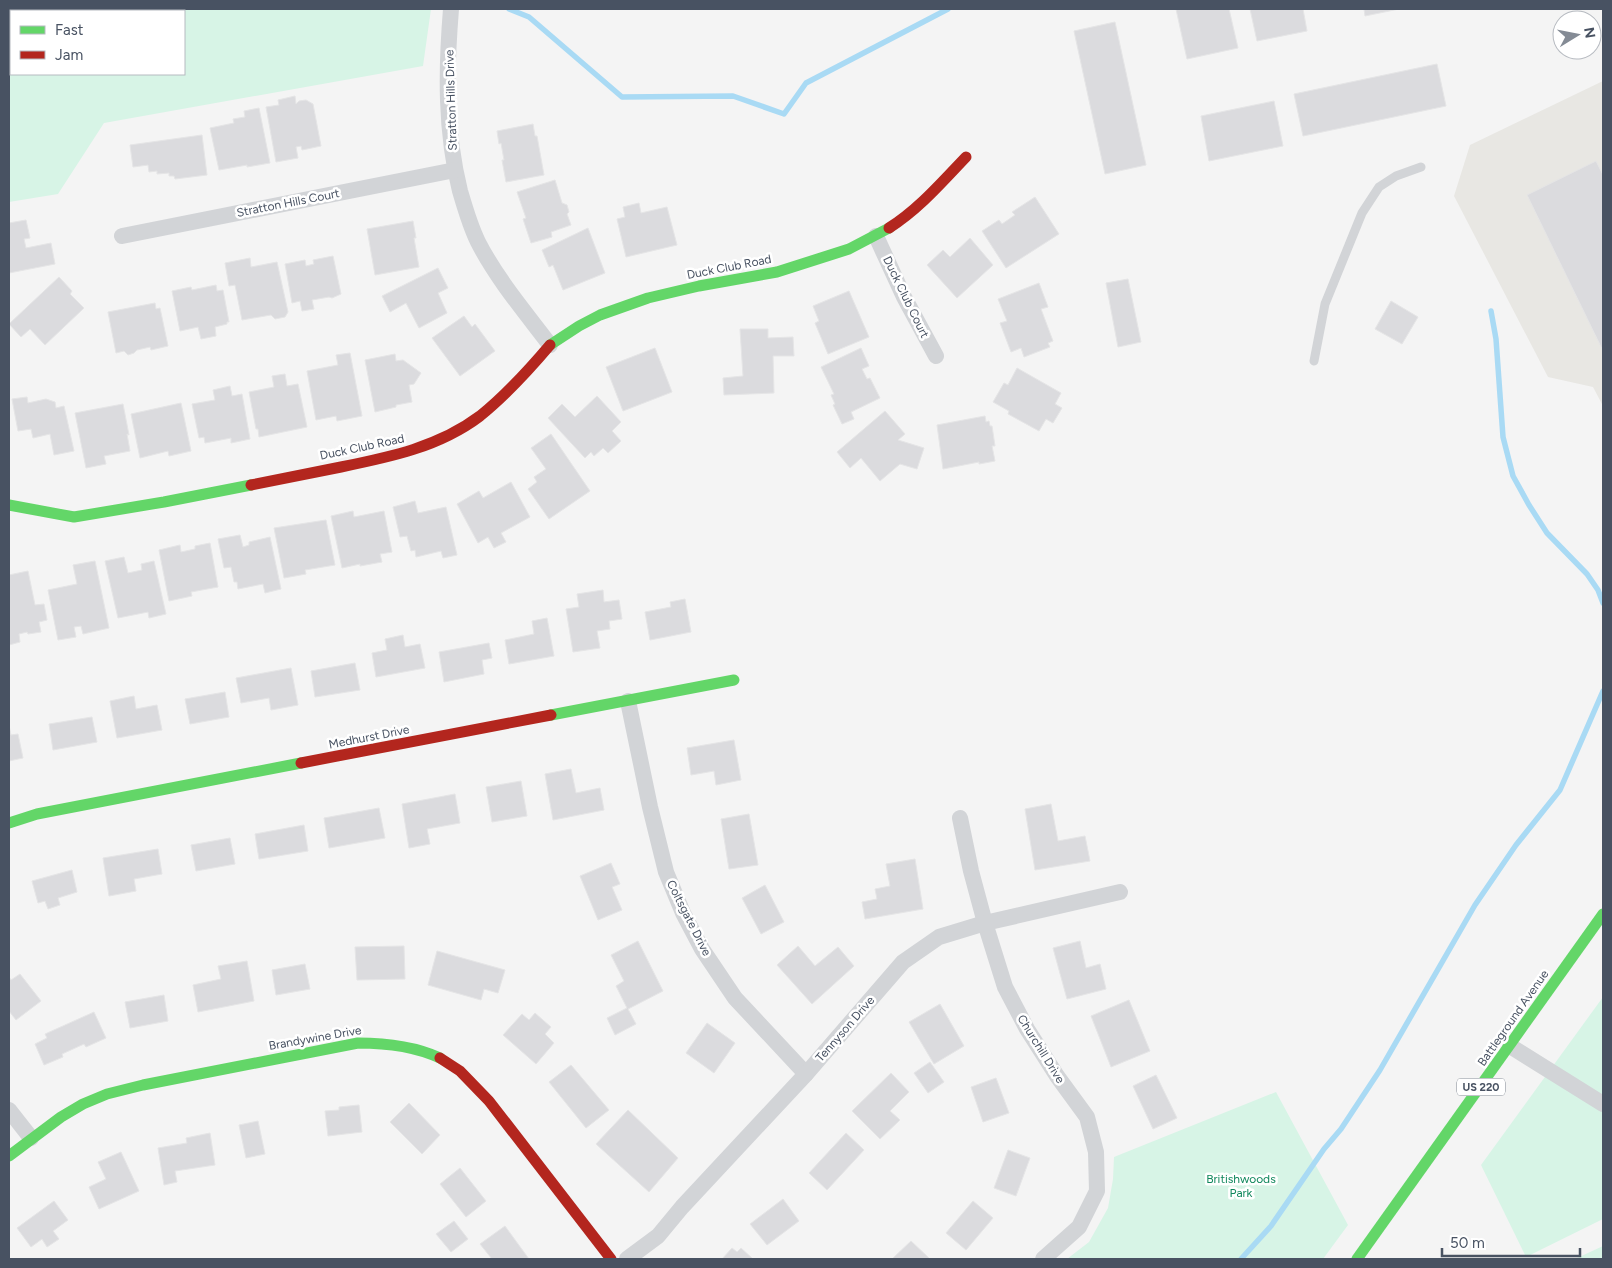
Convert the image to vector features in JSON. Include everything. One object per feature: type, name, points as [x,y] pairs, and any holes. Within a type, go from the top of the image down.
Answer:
[{"type":"street","name":"Stratton Hills Drive","points":[[451,9],[448,54],[450,130],[455,170],[464,207],[477,241],[493,270],[550,345]]},
{"type":"street","name":"Duck Club Road","points":[[9,504],[74,517],[164,502],[402,454],[454,432],[479,416],[518,382],[550,345],[579,326],[600,315],[648,298],[699,286],[780,271],[849,249],[876,236],[902,220],[925,200],[966,157]]},
{"type":"street","name":"Stratton Hills Court","points":[[122,236],[455,170]]},
{"type":"street","name":"Duck Club Court","points":[[876,236],[904,297],[936,356]]},
{"type":"street","name":"Medhurst Drive","points":[[9,823],[37,814],[734,680]]},
{"type":"street","name":"Coltsgate Drive","points":[[628,701],[650,807],[666,872],[683,913],[702,949],[735,998],[806,1074]]},
{"type":"street","name":"Churchill Drive","points":[[960,818],[971,871],[1005,987],[1027,1030],[1087,1117],[1096,1152],[1097,1191],[1079,1227],[1043,1259]]},
{"type":"street","name":"Tennyson Drive","points":[[627,1259],[658,1236],[806,1074],[903,962],[939,937],[985,923],[1120,892]]},
{"type":"street","name":"Battleground Avenue","points":[[1357,1259],[1603,914]]},
{"type":"street","name":"Brandywine Drive","points":[[9,1156],[67,1113],[96,1098],[125,1089],[358,1043],[382,1042],[425,1052],[449,1063],[471,1081],[493,1106],[611,1259]]},
{"type":"street","points":[[1510,1046],[1603,1104]]},
{"type":"street","points":[[9,1110],[31,1138]]},
{"type":"lane","points":[[1314,361],[1325,304],[1362,213],[1379,187],[1396,176],[1421,167]]},
{"type":"shaded area","points":[[1603,81],[1603,406],[1593,387],[1548,377],[1454,196],[1470,145]]},
{"type":"green space","points":[[9,9],[431,9],[423,66],[104,123],[58,194],[9,202]]},
{"type":"green space","points":[[1603,997],[1603,1219],[1526,1257],[1481,1165]]},
{"type":"green space","name":"Britishwoods Park","points":[[1276,1092],[1348,1225],[1323,1259],[1067,1259],[1089,1242],[1108,1208],[1113,1179],[1114,1157]]},
{"type":"green space","points":[[1603,1246],[1603,1259],[1575,1259]]},
{"type":"building","points":[[1176,9],[1229,9],[1238,48],[1187,59]]},
{"type":"building","points":[[1250,9],[1303,9],[1307,31],[1257,41]]},
{"type":"building","points":[[1364,9],[1399,9],[1365,16]]},
{"type":"building","points":[[1115,22],[1146,165],[1105,174],[1074,31]]},
{"type":"building","points":[[1437,64],[1446,106],[1303,136],[1294,94]]},
{"type":"building","points":[[295,96],[296,104],[299,101],[306,100],[313,104],[321,146],[302,150],[301,146],[296,147],[298,158],[276,162],[266,107],[279,105],[278,100]]},
{"type":"building","points":[[1274,101],[1283,146],[1209,161],[1201,116]]},
{"type":"building","points":[[259,108],[270,163],[219,170],[210,128],[234,123],[233,119],[245,117],[244,111]]},
{"type":"building","points":[[533,124],[544,175],[506,182],[501,143],[499,144],[497,131]]},
{"type":"building","points":[[202,135],[207,175],[175,179],[174,176],[169,176],[169,173],[157,174],[157,171],[149,172],[148,165],[133,167],[130,145]]},
{"type":"building","points":[[1596,161],[1603,175],[1603,351],[1527,195]]},
{"type":"building","points":[[555,180],[562,203],[567,205],[569,212],[567,214],[571,225],[551,232],[552,237],[531,243],[523,219],[526,218],[517,192]]},
{"type":"building","points":[[1035,197],[1059,234],[1006,268],[982,231],[999,220],[1002,224],[1015,215],[1012,212]]},
{"type":"building","points":[[639,203],[641,213],[667,207],[677,245],[626,257],[617,219],[625,217],[623,207]]},
{"type":"building","points":[[26,220],[30,238],[24,239],[26,248],[51,243],[55,264],[9,273],[9,223]]},
{"type":"building","points":[[413,221],[419,267],[375,275],[367,229]]},
{"type":"building","points":[[588,228],[605,273],[563,290],[553,265],[549,267],[542,250]]},
{"type":"building","points":[[970,238],[993,265],[957,298],[927,265],[943,250],[950,257]]},
{"type":"building","points":[[333,256],[341,294],[332,298],[312,300],[314,309],[302,311],[300,301],[292,303],[285,264],[305,260],[306,266],[314,264],[313,260]]},
{"type":"building","points":[[250,258],[251,267],[277,262],[288,312],[285,317],[275,319],[271,315],[242,320],[235,285],[229,286],[225,263]]},
{"type":"building","points":[[438,268],[448,288],[438,293],[447,313],[419,328],[406,303],[390,312],[382,296]]},
{"type":"building","points":[[59,277],[72,291],[70,294],[84,308],[45,345],[30,329],[21,337],[9,324]]},
{"type":"building","points":[[1128,279],[1141,342],[1118,347],[1106,283]]},
{"type":"building","points":[[1039,283],[1048,307],[1041,309],[1053,341],[1048,343],[1050,347],[1024,357],[1021,348],[1011,352],[1000,323],[1007,321],[998,299]]},
{"type":"building","points":[[216,285],[217,291],[223,290],[229,322],[215,327],[216,336],[201,339],[198,327],[180,331],[172,291],[191,287],[192,290]]},
{"type":"building","points":[[849,291],[869,337],[828,354],[815,323],[819,321],[813,306]]},
{"type":"building","points":[[1391,301],[1418,317],[1402,344],[1375,329]]},
{"type":"building","points":[[155,303],[156,309],[160,308],[168,346],[151,350],[150,347],[137,350],[128,355],[124,351],[116,353],[108,312]]},
{"type":"building","points":[[464,316],[472,327],[475,324],[495,351],[460,376],[432,338]]},
{"type":"building","points":[[740,329],[768,329],[768,338],[793,337],[794,356],[773,356],[774,393],[724,395],[723,378],[743,376]]},
{"type":"building","points":[[655,348],[672,392],[623,411],[606,367]]},
{"type":"building","points":[[861,348],[869,366],[862,369],[867,379],[870,378],[880,398],[851,412],[854,419],[842,424],[833,405],[835,404],[831,395],[834,394],[821,367]]},
{"type":"building","points":[[350,353],[362,416],[337,421],[336,416],[316,420],[307,371],[338,365],[336,355]]},
{"type":"building","points":[[395,354],[396,361],[403,360],[421,373],[414,384],[409,385],[412,402],[375,412],[365,360]]},
{"type":"building","points":[[1017,368],[1061,393],[1055,404],[1062,408],[1053,423],[1046,419],[1039,431],[1008,414],[1009,411],[993,402],[1004,383],[1008,385]]},
{"type":"building","points":[[285,374],[287,386],[298,384],[307,427],[259,437],[249,392],[274,387],[272,376]]},
{"type":"building","points":[[230,386],[232,396],[242,394],[250,439],[231,443],[231,438],[205,443],[204,437],[199,438],[192,404],[215,400],[213,390]]},
{"type":"building","points":[[597,396],[621,422],[612,431],[621,441],[608,453],[603,448],[594,456],[591,452],[585,458],[548,418],[562,404],[575,417]]},
{"type":"building","points":[[27,397],[28,403],[46,399],[55,402],[56,408],[64,406],[74,451],[54,455],[50,434],[33,438],[31,429],[18,431],[12,399]]},
{"type":"building","points":[[181,403],[191,451],[169,456],[168,451],[140,458],[131,414]]},
{"type":"building","points":[[123,404],[130,451],[104,456],[106,464],[86,468],[75,413]]},
{"type":"building","points":[[885,411],[905,434],[898,440],[924,448],[917,469],[900,464],[880,481],[861,458],[850,468],[837,452]]},
{"type":"building","points":[[985,416],[986,422],[989,421],[990,426],[992,426],[995,446],[992,446],[995,461],[943,469],[937,425]]},
{"type":"building","points":[[551,434],[590,491],[549,519],[528,489],[537,482],[534,477],[546,469],[531,448]]},
{"type":"building","points":[[511,482],[530,517],[501,533],[506,542],[494,548],[488,537],[478,543],[457,504],[479,491],[483,498]]},
{"type":"building","points":[[415,501],[418,513],[446,507],[457,555],[443,558],[441,551],[416,557],[415,550],[411,551],[407,536],[400,537],[393,507]]},
{"type":"building","points":[[353,511],[354,517],[384,511],[392,552],[380,554],[382,562],[342,568],[331,516]]},
{"type":"building","points":[[326,520],[335,565],[305,570],[306,574],[284,578],[274,528]]},
{"type":"building","points":[[240,535],[243,547],[249,545],[249,542],[270,537],[281,589],[265,593],[263,584],[238,589],[237,582],[234,582],[231,567],[224,568],[218,539]]},
{"type":"building","points":[[210,543],[218,587],[191,592],[192,596],[169,601],[159,550],[180,545],[181,552],[195,549],[195,546]]},
{"type":"building","points":[[124,557],[128,573],[142,570],[141,564],[154,561],[166,614],[149,618],[148,612],[118,618],[105,561]]},
{"type":"building","points":[[95,561],[109,628],[83,634],[81,626],[74,627],[76,637],[58,640],[48,590],[77,584],[73,565]]},
{"type":"building","points":[[28,571],[35,605],[44,604],[47,620],[39,622],[41,632],[19,634],[20,642],[9,645],[9,575]]},
{"type":"building","points":[[603,590],[604,602],[619,600],[622,619],[609,621],[610,629],[597,631],[600,648],[573,652],[566,609],[579,607],[577,594]]},
{"type":"building","points":[[685,599],[691,632],[650,640],[645,612],[671,607],[670,602]]},
{"type":"building","points":[[547,618],[554,656],[509,664],[505,640],[534,634],[532,621]]},
{"type":"building","points":[[403,635],[405,647],[420,644],[425,668],[376,677],[372,653],[387,650],[385,639]]},
{"type":"building","points":[[489,643],[492,658],[482,660],[484,674],[444,682],[439,652]]},
{"type":"building","points":[[355,663],[360,690],[315,697],[311,671]]},
{"type":"building","points":[[291,668],[298,705],[271,710],[269,698],[241,703],[236,678]]},
{"type":"building","points":[[225,692],[229,717],[190,724],[185,699]]},
{"type":"building","points":[[134,696],[136,709],[157,705],[162,730],[117,738],[110,701]]},
{"type":"building","points":[[92,717],[97,742],[53,750],[49,724]]},
{"type":"building","points":[[9,725],[11,735],[18,734],[23,758],[9,761]]},
{"type":"building","points":[[734,740],[741,780],[716,785],[714,771],[691,775],[687,748]]},
{"type":"building","points":[[571,769],[576,793],[600,788],[604,810],[553,820],[545,774]]},
{"type":"building","points":[[521,781],[527,816],[492,822],[486,787]]},
{"type":"building","points":[[455,794],[460,823],[427,829],[430,844],[409,848],[402,804]]},
{"type":"building","points":[[1051,804],[1058,841],[1085,836],[1090,861],[1035,870],[1025,809]]},
{"type":"building","points":[[379,808],[385,838],[329,848],[324,818]]},
{"type":"building","points":[[749,814],[758,865],[729,869],[721,819]]},
{"type":"building","points":[[304,825],[308,851],[259,859],[255,834]]},
{"type":"building","points":[[230,838],[235,864],[196,871],[191,845]]},
{"type":"building","points":[[158,849],[162,874],[134,879],[136,891],[109,896],[103,858]]},
{"type":"building","points":[[915,859],[923,909],[865,919],[862,902],[877,899],[875,889],[890,886],[886,864]]},
{"type":"building","points":[[611,863],[620,884],[612,887],[622,910],[598,920],[580,876]]},
{"type":"building","points":[[72,870],[77,892],[58,898],[60,905],[48,909],[45,901],[38,903],[32,881]]},
{"type":"building","points":[[765,885],[784,922],[761,934],[742,898]]},
{"type":"building","points":[[638,941],[663,991],[628,1009],[636,1024],[615,1035],[607,1018],[627,1008],[616,986],[624,981],[611,955]]},
{"type":"building","points":[[1080,941],[1086,968],[1100,964],[1106,989],[1067,999],[1053,948]]},
{"type":"building","points":[[404,946],[405,979],[357,980],[355,947]]},
{"type":"building","points":[[798,946],[815,966],[838,947],[854,966],[812,1004],[777,965]]},
{"type":"building","points":[[437,951],[505,970],[498,993],[484,989],[481,1000],[428,985]]},
{"type":"building","points":[[247,961],[254,1001],[198,1012],[193,985],[221,979],[218,966]]},
{"type":"building","points":[[305,964],[310,989],[276,995],[272,970]]},
{"type":"building","points":[[20,974],[41,1001],[16,1020],[9,1011],[9,977],[11,980]]},
{"type":"building","points":[[164,995],[168,1021],[130,1028],[125,1002]]},
{"type":"building","points":[[1129,1000],[1150,1051],[1111,1067],[1091,1016]]},
{"type":"building","points":[[940,1004],[964,1046],[934,1064],[909,1022]]},
{"type":"building","points":[[94,1012],[106,1038],[86,1047],[84,1044],[62,1054],[63,1057],[44,1065],[35,1044],[47,1038],[45,1034]]},
{"type":"building","points":[[535,1013],[551,1027],[545,1034],[554,1043],[536,1064],[503,1035],[522,1014],[529,1020]]},
{"type":"building","points":[[707,1023],[735,1043],[714,1073],[686,1053]]},
{"type":"building","points":[[930,1062],[944,1082],[928,1093],[914,1073]]},
{"type":"building","points":[[571,1065],[609,1110],[586,1128],[549,1082]]},
{"type":"building","points":[[891,1073],[909,1092],[890,1111],[900,1120],[880,1139],[852,1111]]},
{"type":"building","points":[[1156,1075],[1177,1118],[1153,1129],[1133,1086]]},
{"type":"building","points":[[996,1078],[1009,1113],[983,1122],[971,1087]]},
{"type":"building","points":[[409,1103],[440,1135],[422,1154],[390,1122]]},
{"type":"building","points":[[359,1105],[362,1132],[328,1136],[325,1111],[339,1110],[339,1107]]},
{"type":"building","points":[[628,1110],[678,1158],[649,1192],[596,1144]]},
{"type":"building","points":[[258,1121],[265,1154],[246,1158],[239,1125]]},
{"type":"building","points":[[210,1133],[215,1165],[175,1171],[177,1182],[164,1185],[158,1148],[187,1143],[186,1138]]},
{"type":"building","points":[[846,1133],[864,1150],[827,1190],[809,1173]]},
{"type":"building","points":[[1008,1150],[1030,1158],[1016,1196],[994,1188]]},
{"type":"building","points":[[121,1152],[139,1191],[99,1209],[89,1187],[106,1179],[98,1162]]},
{"type":"building","points":[[460,1168],[486,1201],[466,1217],[440,1184]]},
{"type":"building","points":[[783,1199],[799,1221],[767,1245],[750,1224]]},
{"type":"building","points":[[54,1201],[68,1220],[53,1231],[59,1239],[47,1247],[42,1239],[31,1247],[17,1228]]},
{"type":"building","points":[[973,1201],[993,1218],[966,1250],[946,1233]]},
{"type":"building","points":[[454,1221],[468,1239],[451,1252],[436,1234]]},
{"type":"building","points":[[505,1226],[529,1259],[492,1259],[480,1244]]},
{"type":"building","points":[[911,1241],[930,1259],[892,1259]]},
{"type":"building","points":[[732,1248],[737,1252],[741,1248],[753,1259],[722,1259]]},
{"type":"waterway","points":[[173,10],[179,9]]},
{"type":"waterway","points":[[509,9],[529,17],[622,97],[733,96],[784,114],[806,83],[948,9]]},
{"type":"waterway","points":[[1491,311],[1496,339],[1503,437],[1513,476],[1547,533],[1587,574],[1598,590],[1603,603]]},
{"type":"waterway","points":[[1241,1259],[1271,1226],[1324,1149],[1341,1129],[1380,1070],[1475,905],[1516,845],[1560,790],[1603,691]]},
{"type":"traffic: fast","points":[[550,345],[600,315],[648,298],[699,286],[777,272],[849,249],[889,228]]},
{"type":"traffic: fast","points":[[9,505],[74,517],[251,485]]},
{"type":"traffic: fast","points":[[551,715],[734,680]]},
{"type":"traffic: fast","points":[[9,823],[37,814],[301,763]]},
{"type":"traffic: fast","points":[[1357,1259],[1603,914]]},
{"type":"traffic: fast","points":[[9,1156],[61,1117],[83,1104],[107,1094],[143,1085],[358,1043],[400,1046],[440,1058]]},
{"type":"traffic: jam","points":[[889,228],[920,204],[966,157]]},
{"type":"traffic: jam","points":[[251,485],[396,455],[448,436],[490,408],[550,345]]},
{"type":"traffic: jam","points":[[301,763],[551,715]]},
{"type":"traffic: jam","points":[[440,1058],[460,1071],[489,1101],[611,1259]]}]
